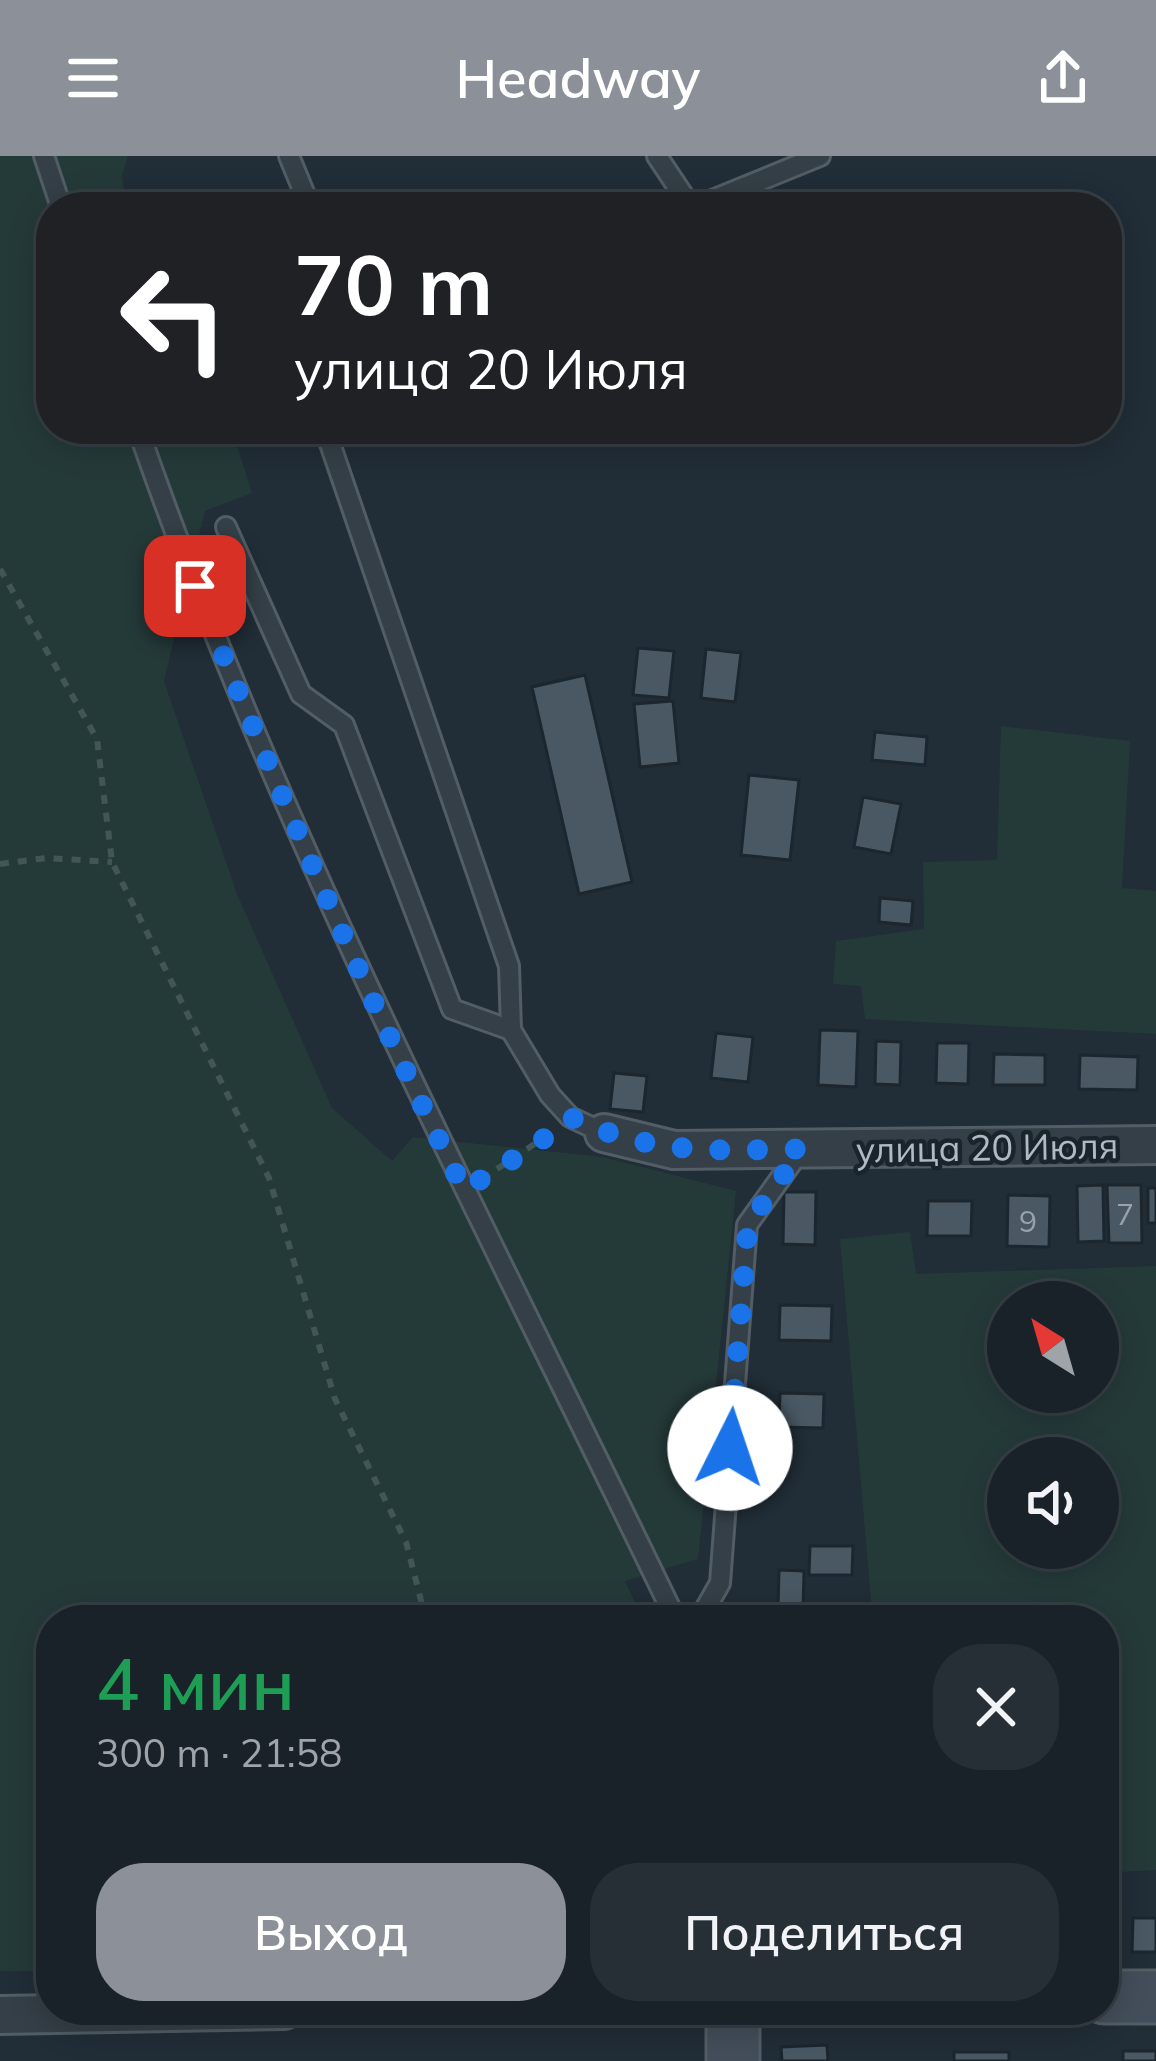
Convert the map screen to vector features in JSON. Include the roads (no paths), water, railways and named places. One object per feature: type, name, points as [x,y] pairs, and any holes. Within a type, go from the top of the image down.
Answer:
[{"type":"street","name":"улица 20 Июля","points":[[604,1133],[674,1150],[1156,1145]]},
{"type":"street","points":[[1119,1997],[1156,1997]]},
{"type":"street","points":[[0,2015],[36,2014]]},
{"type":"street","points":[[733,2025],[733,2061]]},
{"type":"lane","points":[[44,156],[56,192]]},
{"type":"lane","points":[[289,156],[304,192]]},
{"type":"lane","points":[[657,156],[682,192]]},
{"type":"lane","points":[[730,192],[820,156]]},
{"type":"lane","points":[[143,444],[178,544],[264,754],[424,1112],[669,1605]]},
{"type":"lane","points":[[330,444],[509,966],[511,1030],[550,1095],[570,1117],[604,1133]]},
{"type":"lane","points":[[226,526],[302,694],[344,725],[452,1009],[511,1030]]},
{"type":"lane","points":[[708,1605],[720,1583],[748,1225],[802,1149]]}]
